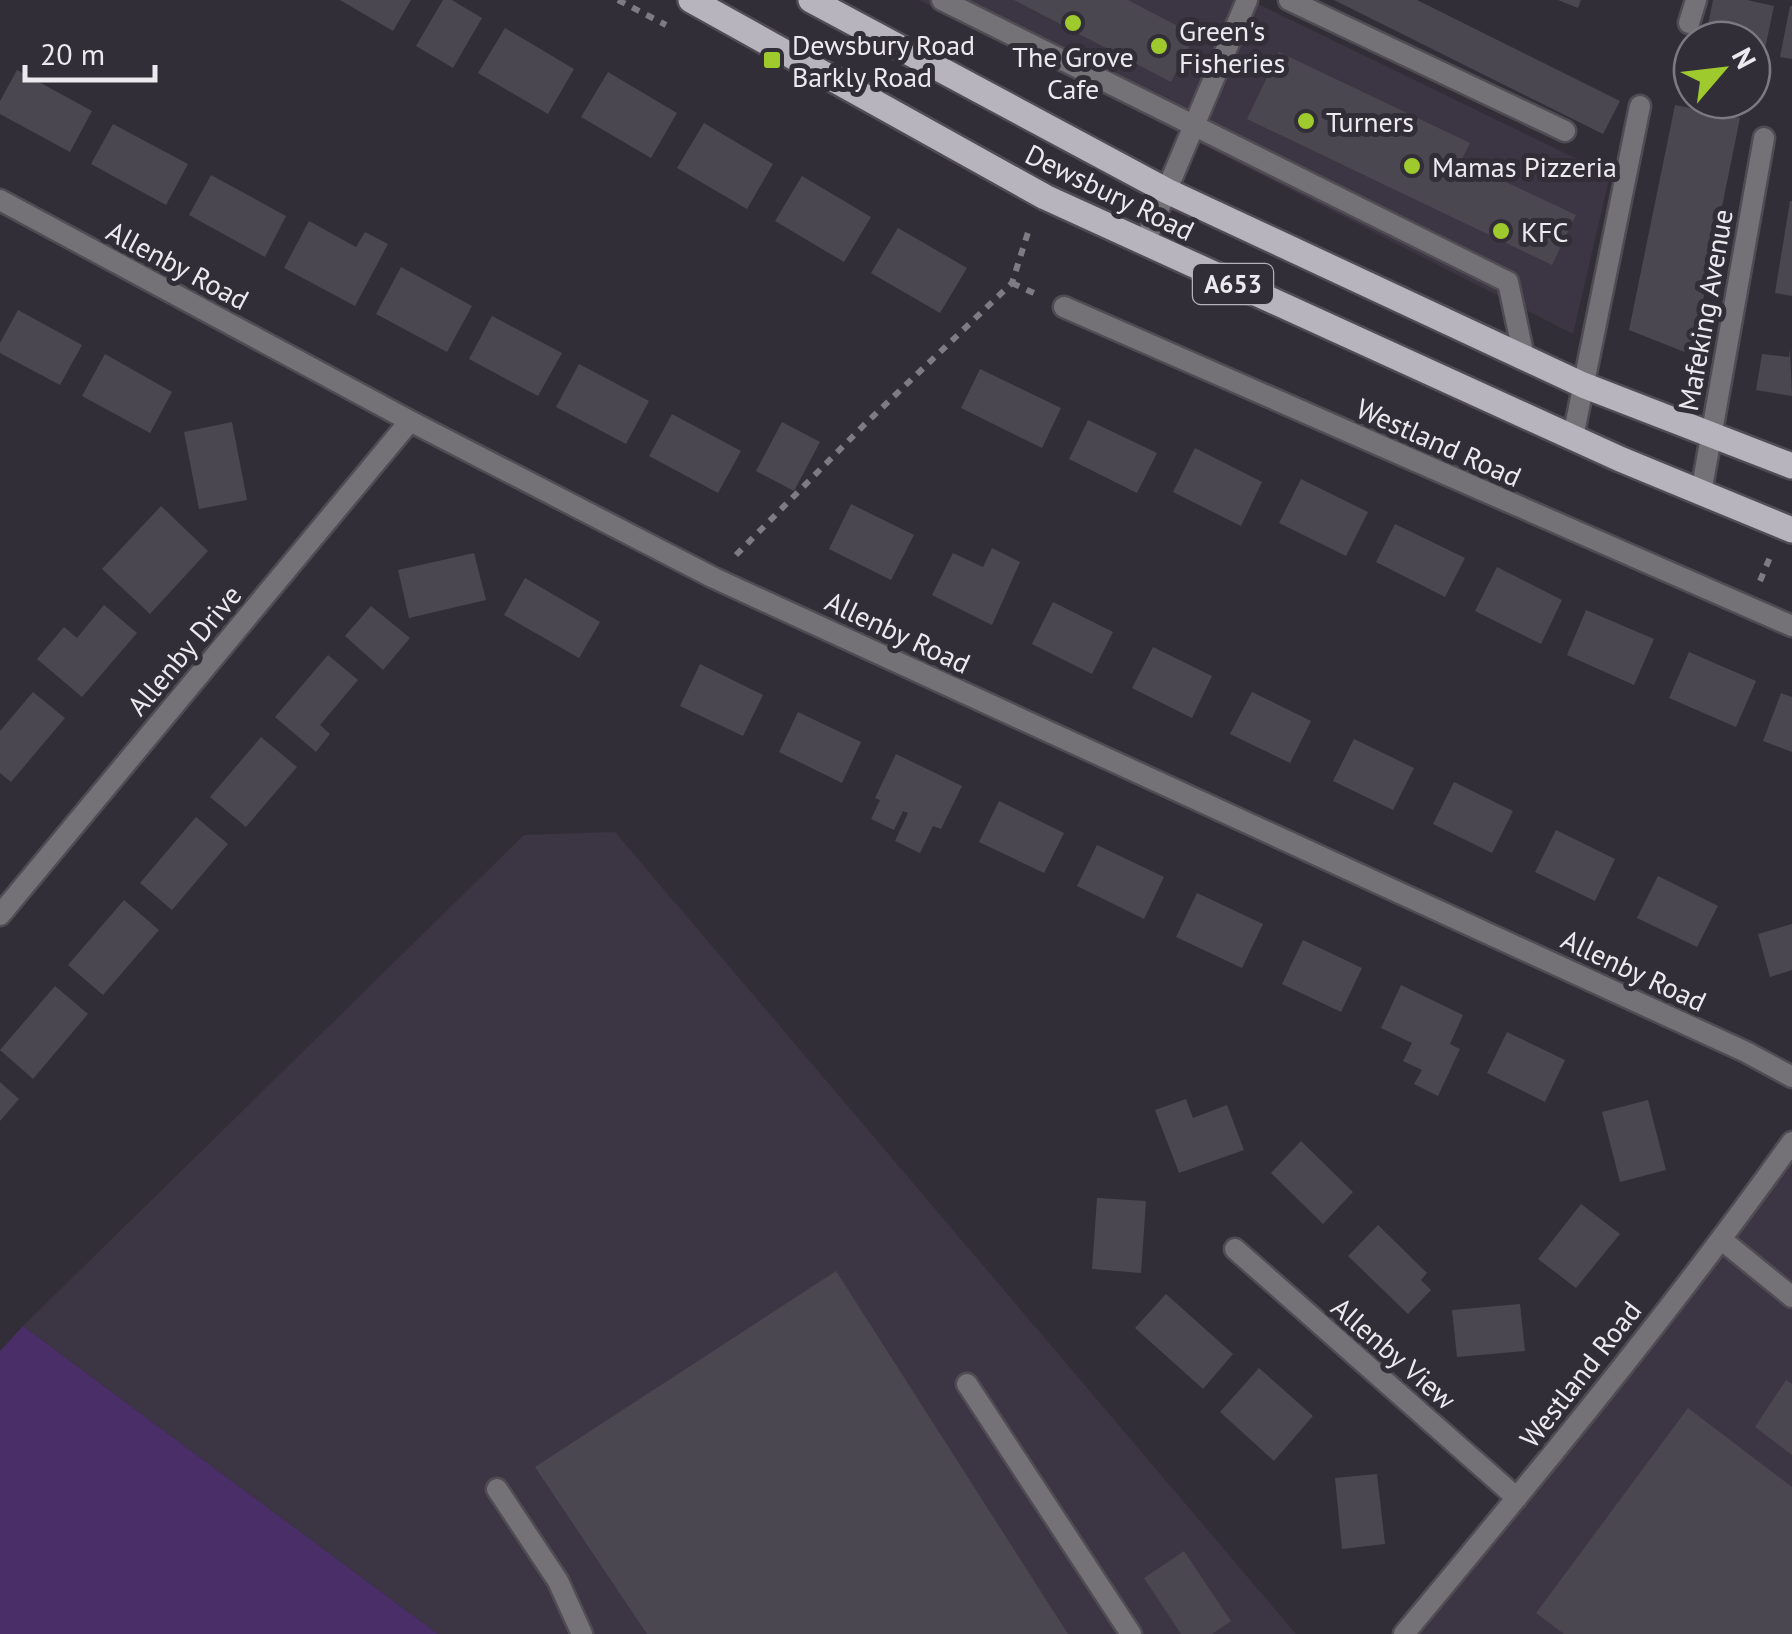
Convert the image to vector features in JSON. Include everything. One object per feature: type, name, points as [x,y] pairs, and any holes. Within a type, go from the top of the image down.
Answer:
[{"type":"main road","name":"Dewsbury Road","points":[[692,0],[1045,196],[1144,244],[1573,437],[1792,530]]},
{"type":"main road","name":"Dewsbury Road","points":[[819,1],[1167,191],[1583,386],[1792,466]]},
{"type":"street","points":[[942,0],[1508,282],[1524,357]]},
{"type":"street","points":[[1144,244],[1247,0]]},
{"type":"street","points":[[1288,0],[1565,131]]},
{"type":"street","points":[[1573,437],[1640,106]]},
{"type":"street","name":"Mafeking Avenue","points":[[1701,492],[1764,138]]},
{"type":"street","name":"Allenby Road","points":[[0,200],[410,421],[714,578],[1792,1076]]},
{"type":"street","name":"Westland Road","points":[[1064,307],[1792,626]]},
{"type":"street","name":"Allenby Drive","points":[[0,915],[410,421]]},
{"type":"street","name":"Westland Road","points":[[1404,1634],[1722,1240],[1792,1142]]},
{"type":"street","points":[[1722,1240],[1786,1291]]},
{"type":"street","name":"Allenby View","points":[[1235,1250],[1517,1498]]},
{"type":"street","points":[[967,1384],[1132,1634]]},
{"type":"street","points":[[498,1489],[558,1581],[582,1634]]},
{"type":"path","points":[[714,578],[864,425],[1012,284],[1033,218]]},
{"type":"shaded area","points":[[919,0],[1250,0],[1610,175],[1573,334]]},
{"type":"shaded area","points":[[615,832],[1296,1634],[438,1634],[23,1326],[524,835]]},
{"type":"shaded area","points":[[1792,1142],[1792,1634],[1404,1634]]},
{"type":"shaded area","points":[[23,1326],[438,1634],[0,1634],[0,1351]]},
{"type":"building","points":[[340,0],[411,0],[393,31]]},
{"type":"building","points":[[443,0],[452,0],[482,18],[453,68],[416,46]]},
{"type":"building","points":[[1014,0],[1128,0],[1195,35],[1171,82]]},
{"type":"building","points":[[1334,0],[1417,0],[1620,101],[1603,134]]},
{"type":"building","points":[[1558,0],[1581,0],[1578,8]]},
{"type":"building","points":[[1713,0],[1747,0],[1774,6],[1771,20],[1709,20]]},
{"type":"building","points":[[1792,6],[1792,59],[1780,57]]},
{"type":"building","points":[[505,28],[574,69],[548,114],[478,73]]},
{"type":"building","points":[[1279,52],[1470,143],[1461,161],[1576,215],[1552,265],[1247,119]]},
{"type":"building","points":[[17,70],[92,111],[70,152],[0,114],[0,101]]},
{"type":"building","points":[[608,72],[677,113],[651,158],[581,117]]},
{"type":"building","points":[[1672,120],[1740,120],[1692,355],[1629,330]]},
{"type":"building","points":[[704,123],[773,164],[747,209],[677,168]]},
{"type":"building","points":[[113,124],[188,164],[166,205],[91,164]]},
{"type":"building","points":[[211,175],[286,216],[265,257],[189,215]]},
{"type":"building","points":[[802,176],[871,217],[844,262],[775,221]]},
{"type":"building","points":[[1792,201],[1792,296],[1775,293]]},
{"type":"building","points":[[309,221],[356,247],[365,232],[388,244],[355,306],[284,268]]},
{"type":"building","points":[[898,228],[967,268],[940,313],[871,273]]},
{"type":"building","points":[[401,267],[472,306],[447,352],[376,314]]},
{"type":"building","points":[[18,310],[82,345],[60,385],[0,353],[0,343]]},
{"type":"building","points":[[492,316],[562,353],[538,396],[469,359]]},
{"type":"building","points":[[1790,349],[1792,396],[1756,390],[1762,354],[1789,357]]},
{"type":"building","points":[[105,354],[172,392],[150,433],[82,396]]},
{"type":"building","points":[[579,364],[649,401],[626,444],[556,407]]},
{"type":"building","points":[[980,369],[1061,408],[1042,448],[961,408]]},
{"type":"building","points":[[672,414],[741,451],[718,493],[649,456]]},
{"type":"building","points":[[1088,420],[1157,453],[1137,493],[1069,459]]},
{"type":"building","points":[[232,422],[247,500],[199,509],[184,432]]},
{"type":"building","points":[[782,422],[820,442],[794,491],[756,471]]},
{"type":"building","points":[[1195,448],[1262,482],[1241,526],[1173,492]]},
{"type":"building","points":[[1301,479],[1368,512],[1346,556],[1279,523]]},
{"type":"building","points":[[851,504],[914,535],[891,580],[829,549]]},
{"type":"building","points":[[161,506],[208,551],[150,614],[102,569]]},
{"type":"building","points":[[1395,524],[1465,558],[1445,597],[1376,562]]},
{"type":"building","points":[[992,548],[1020,562],[992,625],[932,595],[953,553],[983,567]]},
{"type":"building","points":[[474,553],[486,600],[409,618],[398,570]]},
{"type":"building","points":[[1497,567],[1562,600],[1541,644],[1475,611]]},
{"type":"building","points":[[525,578],[600,622],[579,658],[504,615]]},
{"type":"building","points":[[1053,602],[1113,632],[1092,674],[1032,644]]},
{"type":"building","points":[[104,605],[137,633],[82,697],[37,659],[64,627],[77,638]]},
{"type":"building","points":[[371,606],[410,638],[383,670],[345,636]]},
{"type":"building","points":[[1586,610],[1654,639],[1634,685],[1567,655]]},
{"type":"building","points":[[1153,647],[1212,676],[1192,718],[1132,688]]},
{"type":"building","points":[[1689,652],[1756,681],[1736,727],[1669,698]]},
{"type":"building","points":[[328,655],[358,680],[320,725],[330,734],[316,752],[275,717]]},
{"type":"building","points":[[700,664],[763,695],[743,736],[680,706]]},
{"type":"building","points":[[33,692],[65,718],[11,782],[0,773],[0,731]]},
{"type":"building","points":[[1252,692],[1311,721],[1290,763],[1230,734]]},
{"type":"building","points":[[1781,693],[1792,697],[1792,752],[1763,741]]},
{"type":"building","points":[[798,712],[861,742],[842,783],[779,752]]},
{"type":"building","points":[[261,737],[297,767],[246,827],[210,797]]},
{"type":"building","points":[[1354,739],[1414,768],[1393,810],[1333,781]]},
{"type":"building","points":[[896,754],[962,786],[941,829],[933,826],[920,853],[895,841],[908,813],[903,811],[894,830],[871,819],[880,800],[875,798]]},
{"type":"building","points":[[1454,782],[1513,811],[1492,853],[1433,824]]},
{"type":"building","points":[[999,801],[1064,833],[1044,873],[979,842]]},
{"type":"building","points":[[196,817],[228,844],[172,910],[140,883]]},
{"type":"building","points":[[1556,830],[1615,859],[1595,901],[1535,872]]},
{"type":"building","points":[[1097,845],[1164,877],[1144,919],[1077,886]]},
{"type":"building","points":[[1658,876],[1718,906],[1697,947],[1637,918]]},
{"type":"building","points":[[1197,893],[1263,924],[1242,968],[1176,937]]},
{"type":"building","points":[[124,900],[159,930],[103,995],[68,965]]},
{"type":"building","points":[[1792,924],[1792,970],[1770,977],[1758,934]]},
{"type":"building","points":[[1303,940],[1362,968],[1341,1012],[1282,984]]},
{"type":"building","points":[[1401,985],[1463,1015],[1450,1044],[1460,1049],[1438,1096],[1414,1084],[1422,1070],[1403,1061],[1412,1043],[1381,1028]]},
{"type":"building","points":[[55,986],[88,1014],[33,1079],[0,1050]]},
{"type":"building","points":[[1507,1032],[1565,1060],[1545,1102],[1487,1073]]},
{"type":"building","points":[[0,1082],[19,1099],[0,1121]]},
{"type":"building","points":[[1186,1099],[1193,1118],[1227,1105],[1244,1150],[1179,1173],[1155,1110]]},
{"type":"building","points":[[1648,1100],[1666,1170],[1620,1182],[1602,1112]]},
{"type":"building","points":[[1301,1141],[1353,1192],[1323,1224],[1271,1173]]},
{"type":"building","points":[[1097,1198],[1146,1201],[1141,1273],[1092,1269]]},
{"type":"building","points":[[1581,1204],[1620,1234],[1576,1288],[1538,1259]]},
{"type":"building","points":[[1378,1225],[1427,1273],[1421,1280],[1431,1290],[1408,1314],[1348,1256]]},
{"type":"building","points":[[836,1271],[1068,1634],[647,1634],[535,1467]]},
{"type":"building","points":[[1166,1294],[1233,1354],[1203,1389],[1135,1328]]},
{"type":"building","points":[[1520,1304],[1525,1351],[1457,1357],[1452,1310]]},
{"type":"building","points":[[1259,1368],[1313,1416],[1274,1461],[1220,1412]]},
{"type":"building","points":[[1786,1380],[1792,1384],[1792,1455],[1755,1427]]},
{"type":"building","points":[[1688,1408],[1792,1487],[1792,1634],[1564,1634],[1536,1613]]},
{"type":"building","points":[[1377,1474],[1385,1544],[1342,1549],[1335,1478]]},
{"type":"building","points":[[1184,1551],[1231,1621],[1212,1634],[1181,1634],[1144,1578]]},
{"type":"place","name":"The Grove Cafe","points":[[1073,23]]},
{"type":"place","name":"Green's Fisheries","points":[[1159,46]]},
{"type":"place","name":"Dewsbury Road Barkly Road","points":[[772,60]]},
{"type":"place","name":"Turners","points":[[1306,121]]},
{"type":"place","name":"Mamas Pizzeria","points":[[1412,166]]},
{"type":"place","name":"KFC","points":[[1501,231]]}]
